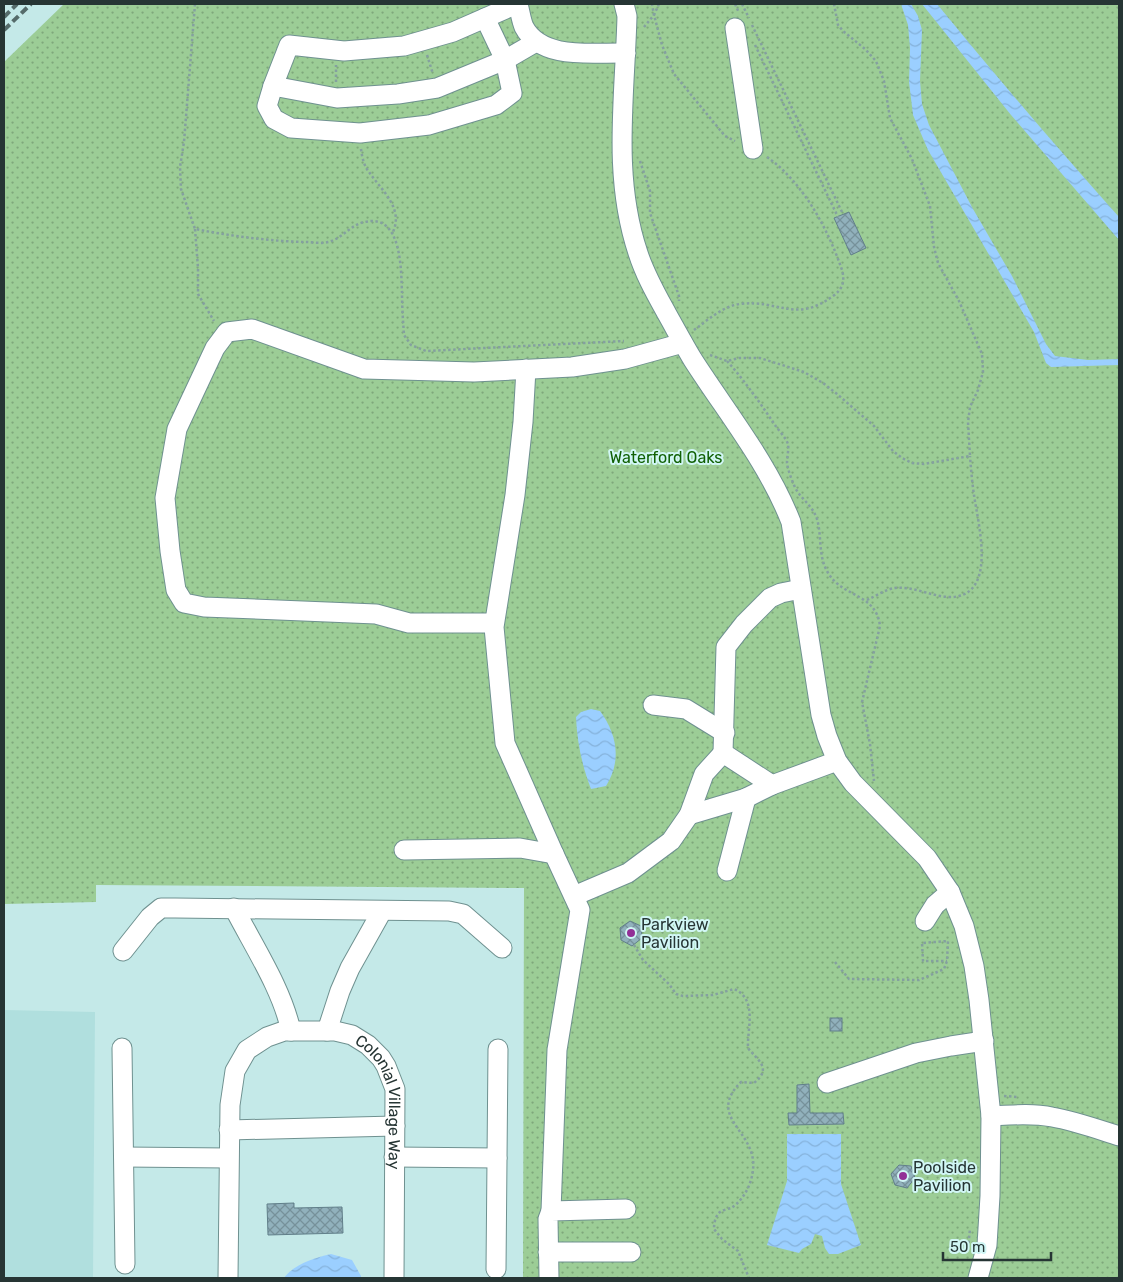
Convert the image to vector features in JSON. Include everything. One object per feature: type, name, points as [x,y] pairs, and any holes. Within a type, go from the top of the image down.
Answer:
[{"type":"street","points":[[485,18],[505,60],[512,93],[496,105],[430,126],[360,133],[291,128],[274,119],[267,106],[289,45],[344,51],[404,46],[453,32],[485,18],[518,4],[524,27],[536,42],[549,49],[574,53],[626,53]]},
{"type":"street","points":[[624,4],[627,16],[621,143],[623,185],[638,253],[649,282],[673,317],[766,469],[783,501],[791,522],[821,715],[837,761],[853,783],[927,858],[950,892],[964,926],[974,966],[991,1116],[987,1245],[978,1278]]},
{"type":"street","points":[[737,20],[753,149]]},
{"type":"street","points":[[273,86],[337,98],[398,94],[437,88],[505,60],[536,42]]},
{"type":"street","points":[[494,623],[410,623],[376,614],[204,607],[184,603],[176,590],[170,551],[166,498],[178,429],[215,348],[223,336],[227,332],[252,329],[364,369],[474,372],[572,367],[625,359],[685,338]]},
{"type":"street","points":[[526,369],[523,422],[515,495],[494,623],[495,648],[505,743],[580,910],[557,1050],[551,1211],[548,1219],[549,1278]]},
{"type":"street","points":[[574,896],[628,873],[671,841],[689,815],[704,774],[723,754],[726,647],[744,624],[770,598],[801,588]]},
{"type":"street","points":[[653,705],[686,709],[725,733]]},
{"type":"street","points":[[723,754],[772,785]]},
{"type":"street","points":[[689,815],[746,798],[772,785],[837,761]]},
{"type":"street","points":[[727,871],[746,798]]},
{"type":"street","points":[[404,850],[520,848],[554,854]]},
{"type":"street","points":[[925,921],[934,905],[950,892]]},
{"type":"street","points":[[123,951],[150,917],[162,908],[449,911],[463,914],[502,948]]},
{"type":"street","points":[[234,908],[287,1012],[291,1031]]},
{"type":"street","points":[[328,1031],[340,991],[350,968],[382,911]]},
{"type":"street","name":"Colonial Village Way","points":[[228,1278],[228,1158],[230,1105],[235,1071],[247,1050],[267,1037],[284,1031],[328,1031],[352,1035],[368,1046],[381,1058],[395,1089],[394,1278]]},
{"type":"street","points":[[827,1083],[916,1053],[984,1041]]},
{"type":"street","points":[[122,1048],[125,1264]]},
{"type":"street","points":[[496,1269],[498,1050]]},
{"type":"street","points":[[991,1116],[1027,1114],[1051,1116],[1084,1124],[1119,1136]]},
{"type":"street","points":[[229,1130],[394,1126]]},
{"type":"street","points":[[394,1157],[497,1158]]},
{"type":"street","points":[[124,1158],[228,1158]]},
{"type":"street","points":[[551,1211],[626,1209]]},
{"type":"street","points":[[548,1252],[631,1252]]},
{"type":"path","points":[[195,4],[184,142],[180,167],[181,189],[195,230],[198,294],[223,336]]},
{"type":"path","points":[[652,4],[662,45],[674,74],[725,136],[753,149],[780,167],[796,185],[814,212],[838,258],[844,279],[842,286],[835,295],[815,308],[801,311],[760,304],[740,304],[722,311],[685,338]]},
{"type":"path","points":[[642,28],[654,15],[659,4]]},
{"type":"path","points":[[735,4],[737,20]]},
{"type":"path","points":[[742,4],[843,214]]},
{"type":"path","points":[[834,4],[838,25],[866,49],[876,61],[884,81],[890,118],[912,159],[930,206],[931,232],[938,263],[959,301],[982,354],[983,372],[970,407],[968,422],[974,495],[980,525],[982,568],[978,580],[969,591],[959,596],[946,597],[904,588],[894,588],[867,600]]},
{"type":"path","points":[[752,39],[838,217]]},
{"type":"path","points":[[360,133],[362,155],[367,170],[387,194],[397,217],[396,226],[392,234]]},
{"type":"path","points":[[640,160],[650,191],[650,213],[679,296],[679,306],[673,317]]},
{"type":"path","points":[[195,230],[234,237],[284,242],[328,242],[364,222],[373,221],[386,226],[396,242],[401,261],[404,335],[410,345],[426,351],[631,340]]},
{"type":"path","points":[[709,355],[727,361],[738,372],[788,444],[787,466],[795,488],[812,507],[818,521],[821,556],[827,572],[841,587],[867,600],[876,613],[880,626],[862,702],[875,785]]},
{"type":"path","points":[[727,361],[739,358],[760,358],[804,372],[817,379],[874,426],[893,451],[912,463],[924,464],[970,456]]},
{"type":"path","points":[[834,962],[849,979],[919,980],[944,969],[947,961],[948,941],[922,943],[922,961],[947,961]]},
{"type":"path","points":[[634,945],[643,960],[669,984],[676,994],[683,996],[713,995],[734,989],[744,995],[748,1002],[750,1013],[748,1048],[760,1059],[762,1073],[760,1078],[754,1083],[741,1082],[731,1092],[727,1108],[732,1121],[749,1147],[753,1160],[753,1173],[747,1190],[740,1201],[720,1212],[714,1221],[714,1230],[722,1239],[738,1250],[749,1278]]},
{"type":"shaded area","points":[[4,1010],[95,1012],[93,1278],[4,1278]]},
{"type":"green space","name":"Waterford Oaks","points":[[64,4],[1119,4],[1119,1278],[523,1278],[524,888],[96,885],[96,902],[4,904],[4,62]]},
{"type":"water","points":[[901,4],[911,4],[918,16],[922,30],[920,81],[922,104],[929,125],[973,209],[1012,276],[1046,344],[1055,356],[1088,360],[1119,359],[1119,365],[1051,367],[1046,363],[1034,332],[928,150],[913,115],[909,82],[910,48],[908,25]]},
{"type":"water","points":[[922,4],[937,4],[1027,112],[1119,217],[1119,240],[1011,115]]},
{"type":"water","points":[[591,709],[600,711],[606,720],[614,738],[616,757],[611,777],[606,786],[591,789],[581,754],[576,717],[581,712]]},
{"type":"water","points":[[787,1134],[841,1134],[841,1184],[861,1245],[838,1254],[829,1254],[825,1248],[822,1236],[815,1234],[811,1244],[799,1253],[767,1245],[787,1181]]},
{"type":"water","points":[[331,1254],[352,1260],[361,1278],[284,1278],[299,1265]]},
{"type":"building","points":[[849,212],[866,248],[851,255],[834,218]]},
{"type":"building","name":"Parkview Pavilion","points":[[630,921],[641,926],[642,938],[632,946],[621,940],[620,928]]},
{"type":"building","points":[[830,1018],[842,1018],[842,1031],[830,1031]]},
{"type":"building","points":[[809,1084],[810,1113],[843,1113],[844,1124],[789,1125],[788,1113],[797,1113],[797,1085]]},
{"type":"building","name":"Poolside Pavilion","points":[[899,1165],[911,1166],[915,1178],[907,1188],[895,1185],[891,1174]]},
{"type":"building","points":[[294,1203],[294,1208],[342,1207],[343,1233],[268,1235],[267,1204]]},
{"type":"railway","points":[[4,17],[17,4]]},
{"type":"railway","points":[[4,30],[31,4]]},
{"type":"place","name":"Parkview Pavilion","points":[[631,933]]},
{"type":"place","name":"Poolside Pavilion","points":[[903,1176]]}]
